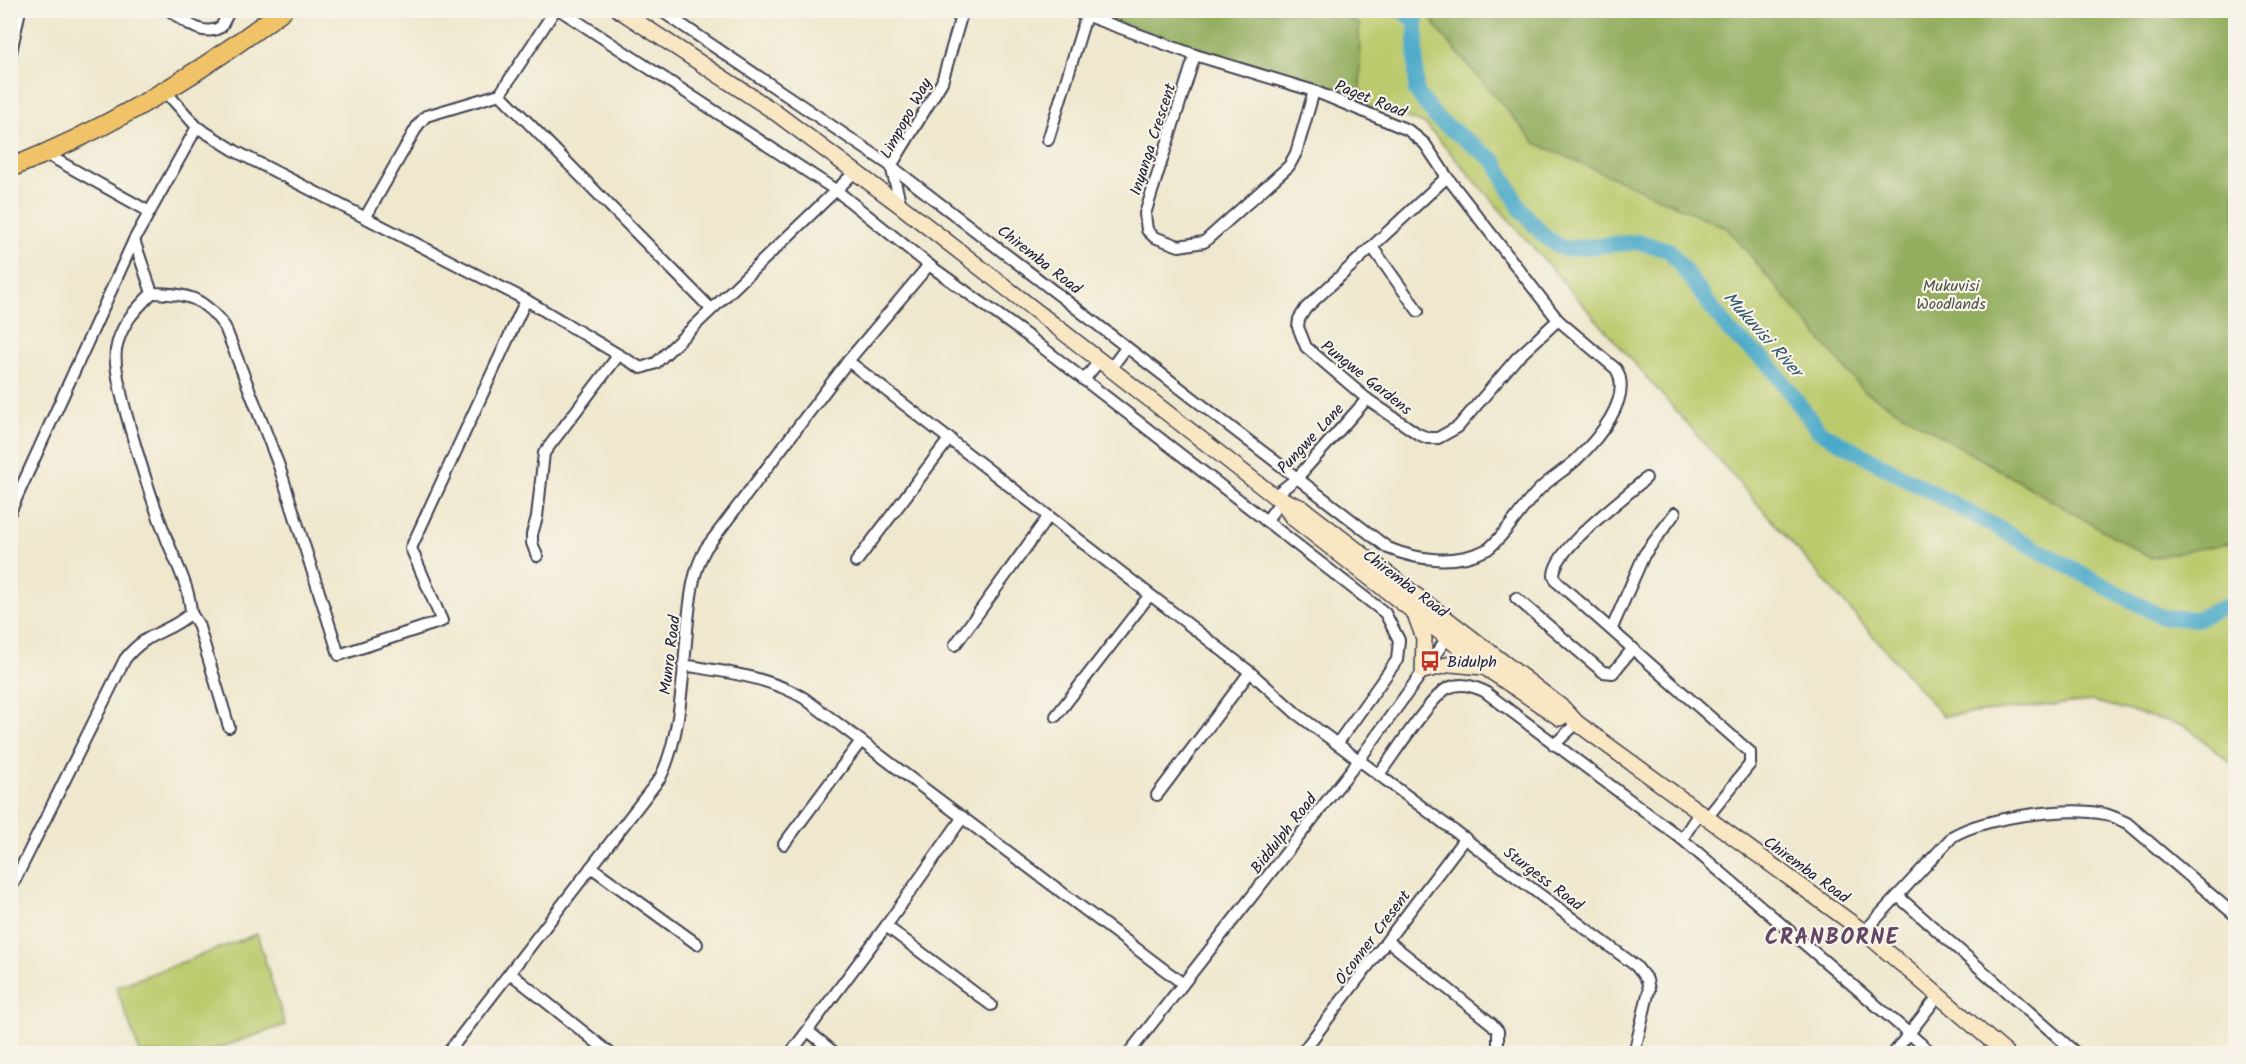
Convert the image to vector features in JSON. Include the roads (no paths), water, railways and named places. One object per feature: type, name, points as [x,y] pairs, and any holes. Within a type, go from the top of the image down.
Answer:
[{"type":"main road","points":[[10,168],[46,154],[127,115],[166,92],[282,10]]},
{"type":"main road","name":"Chiremba Road","points":[[619,10],[772,110],[901,206],[1277,499],[1293,518],[1415,613],[1452,632],[1486,668],[1559,717],[1577,723]]},
{"type":"main road","name":"Chiremba Road","points":[[1277,499],[1302,508],[1452,632],[1564,710],[1577,723],[1864,932],[2007,1053]]},
{"type":"main road","points":[[1415,613],[1424,638],[1423,670],[1451,664],[1486,668]]},
{"type":"street","points":[[10,57],[20,10]]},
{"type":"street","points":[[169,10],[198,29],[210,31],[221,27],[230,10]]},
{"type":"street","points":[[365,218],[418,125],[426,116],[433,112],[500,94],[555,10]]},
{"type":"street","points":[[560,10],[837,191],[929,265],[1029,336],[1385,613],[1399,640],[1397,660],[1337,744]]},
{"type":"street","name":"Chiremba Road","points":[[660,10],[891,166],[1388,548]]},
{"type":"street","name":"Limpopo Way","points":[[901,206],[891,166],[940,88],[948,69],[963,10]]},
{"type":"street","name":"Paget Road","points":[[1071,10],[1196,55],[1314,91],[1408,130],[1425,144],[1447,177],[1558,320],[1616,369],[1621,377],[1619,400],[1584,451],[1543,486],[1488,549],[1478,554],[1439,559],[1420,558],[1388,548]]},
{"type":"street","points":[[1048,140],[1086,16]]},
{"type":"street","name":"Inyanga Crescent","points":[[1196,55],[1144,214],[1147,230],[1154,237],[1179,246],[1203,242],[1289,166],[1296,153],[1314,91]]},
{"type":"street","points":[[166,92],[197,127],[237,152],[526,300],[641,368],[652,366],[855,172]]},
{"type":"street","points":[[500,94],[711,309]]},
{"type":"street","points":[[10,512],[134,240],[197,127]]},
{"type":"street","points":[[46,154],[148,212]]},
{"type":"street","name":"Pungwe Gardens","points":[[1447,177],[1306,308],[1299,318],[1298,327],[1306,347],[1366,399],[1418,434],[1428,438],[1448,434],[1458,428],[1516,359],[1558,320]]},
{"type":"street","points":[[134,240],[152,293]]},
{"type":"street","points":[[1372,247],[1418,311]]},
{"type":"street","name":"Munro Road","points":[[447,1053],[647,797],[666,768],[675,731],[692,584],[699,560],[848,361],[929,265]]},
{"type":"street","points":[[229,727],[198,624],[191,613],[191,599],[161,525],[115,369],[120,334],[131,315],[152,293],[179,294],[195,298],[211,308],[225,327],[279,466],[339,655],[442,621],[411,548],[526,300]]},
{"type":"street","points":[[1084,380],[1126,348]]},
{"type":"street","points":[[537,556],[532,543],[532,534],[537,517],[544,453],[618,356]]},
{"type":"street","name":"Sturgess Road","points":[[848,361],[1250,672],[1297,714],[1380,773],[1642,971],[1648,990],[1634,1053]]},
{"type":"street","name":"Pungwe Lane","points":[[1266,521],[1277,499],[1366,399]]},
{"type":"street","points":[[856,562],[950,438]]},
{"type":"street","points":[[1646,478],[1590,525],[1556,562],[1554,569],[1557,582],[1612,628],[1750,752],[1750,764],[1682,839]]},
{"type":"street","points":[[1612,628],[1644,555],[1675,513]]},
{"type":"street","points":[[955,645],[1048,517]]},
{"type":"street","points":[[1056,716],[1149,596]]},
{"type":"street","points":[[1516,598],[1603,672],[1613,673],[1633,648]]},
{"type":"street","points":[[10,890],[125,659],[137,644],[183,620],[191,613]]},
{"type":"street","name":"Biddulph Road","points":[[1128,1053],[1359,760],[1452,632]]},
{"type":"street","points":[[683,665],[772,682],[814,704],[1182,983]]},
{"type":"street","points":[[1157,795],[1250,672]]},
{"type":"street","points":[[1380,773],[1442,691],[1461,684],[1484,691],[1682,839],[1933,1053]]},
{"type":"street","points":[[1554,745],[1577,723]]},
{"type":"street","points":[[784,844],[861,741]]},
{"type":"street","points":[[1864,932],[1899,897],[1944,844],[1968,827],[2012,818],[2094,812],[2127,823],[2235,916]]},
{"type":"street","points":[[790,1053],[886,926],[963,818]]},
{"type":"street","name":"O'conner Cresent","points":[[1301,1053],[1466,838]]},
{"type":"street","points":[[591,867],[697,944]]},
{"type":"street","points":[[1899,897],[2077,1053]]},
{"type":"street","points":[[886,926],[992,1005]]},
{"type":"street","points":[[1388,941],[1492,1024],[1498,1031],[1498,1053]]},
{"type":"street","points":[[510,973],[611,1053]]},
{"type":"street","points":[[1893,1053],[1940,995]]},
{"type":"street","points":[[808,1031],[836,1053]]},
{"type":"waterway","name":"Mukuvisi River","points":[[1401,10],[1416,21],[1416,91],[1436,118],[1495,161],[1521,210],[1545,237],[1564,249],[1638,242],[1669,250],[1730,332],[1769,364],[1819,431],[2162,617],[2196,619],[2236,602]]},
{"type":"place","name":"Bidulph","points":[[1430,661]]},
{"type":"district","name":"CRANBORNE","points":[[1832,936]]},
{"type":"park label","name":"Mukuvisi Woodlands","points":[[1951,294]]}]
